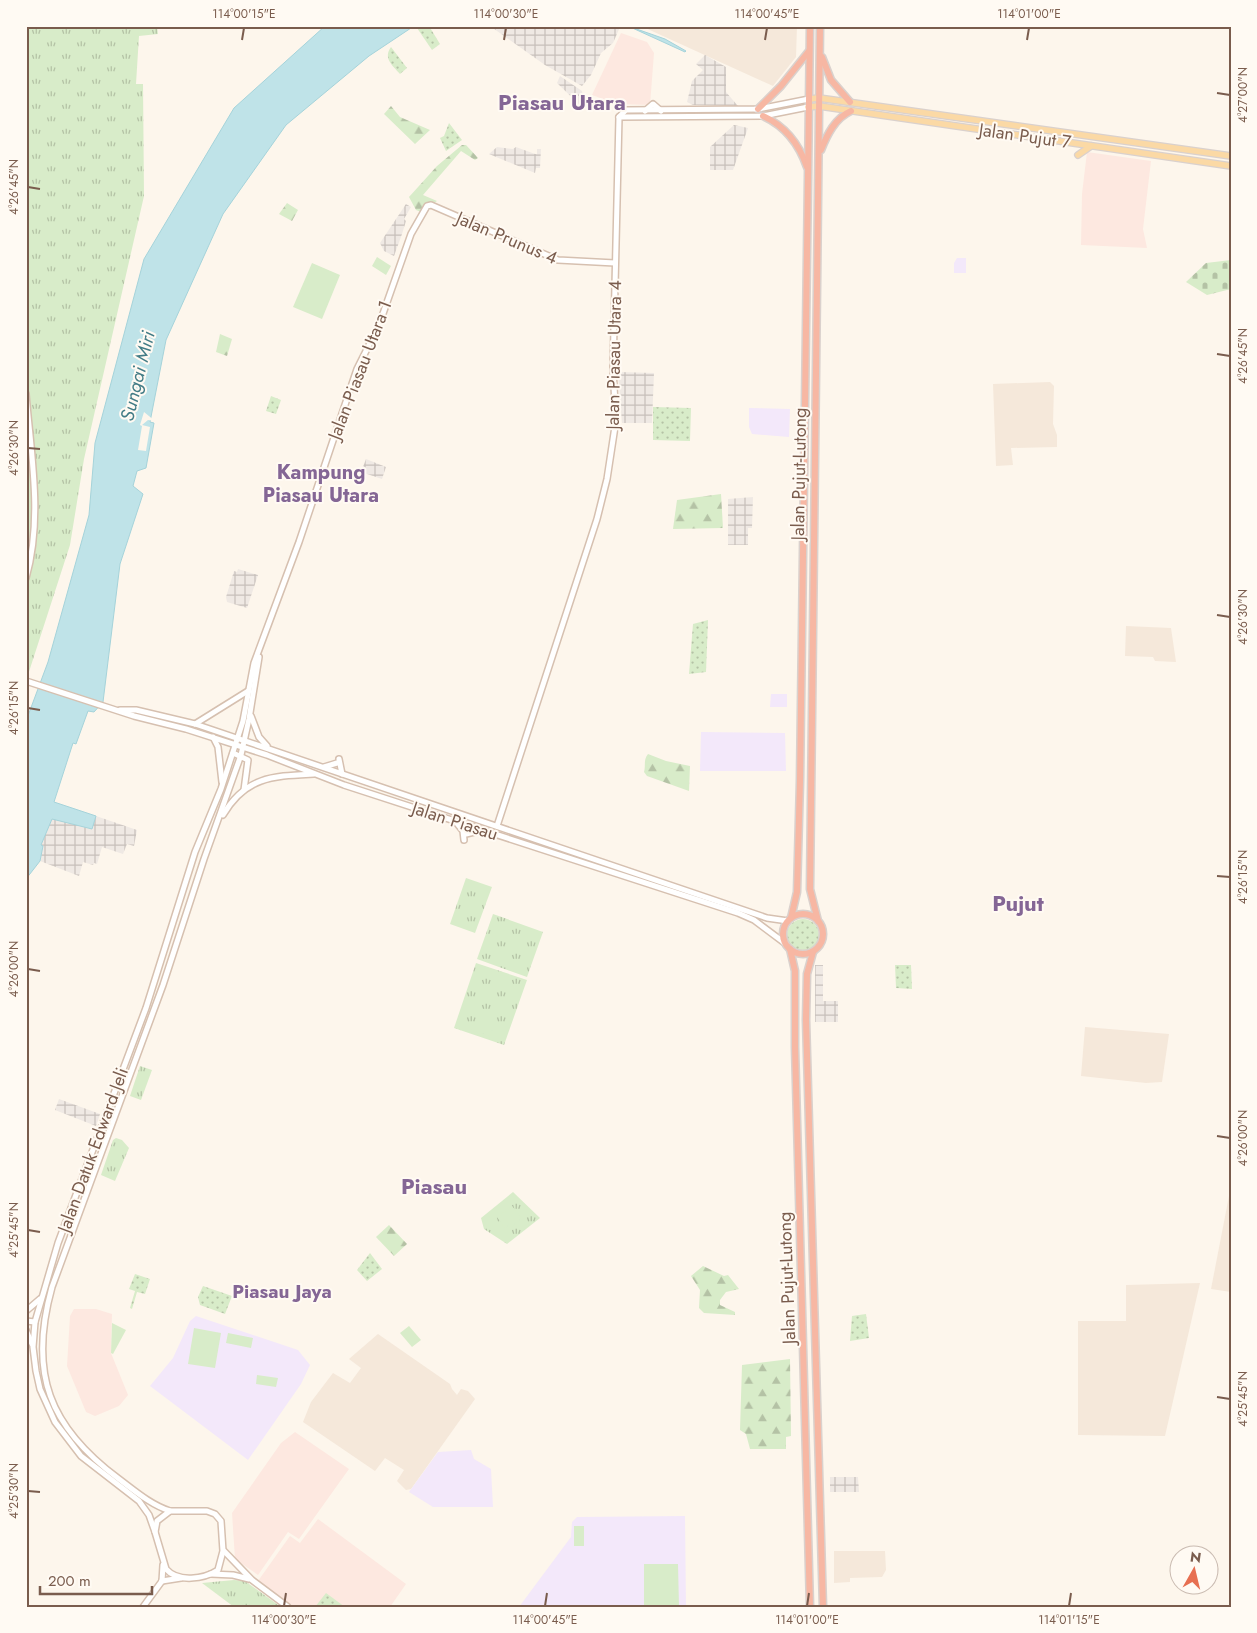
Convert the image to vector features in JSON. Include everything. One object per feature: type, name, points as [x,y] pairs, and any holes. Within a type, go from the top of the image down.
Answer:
[{"type":"highway","name":"Jalan Pujut-Lutong","points":[[790,920],[797,892],[798,873],[810,26]]},
{"type":"highway","name":"Jalan Pujut-Lutong","points":[[818,921],[810,889],[820,26]]},
{"type":"highway","points":[[820,48],[832,80],[850,102]]},
{"type":"highway","points":[[758,110],[781,86],[809,51]]},
{"type":"highway","points":[[819,155],[834,125],[842,116],[851,111]]},
{"type":"highway","points":[[762,116],[774,122],[790,136],[800,149],[808,170]]},
{"type":"highway","points":[[805,915],[818,921],[823,932],[823,938],[813,952],[801,954],[788,947],[784,928],[790,920],[805,915]]},
{"type":"highway","name":"Jalan Pujut-Lutong","points":[[788,947],[795,971],[795,1047],[810,1607]]},
{"type":"highway","name":"Jalan Pujut-Lutong","points":[[813,952],[808,974],[806,1020],[823,1607]]},
{"type":"main road","name":"Jalan Pujut 7","points":[[809,99],[820,98],[850,102],[1231,156]]},
{"type":"main road","name":"Jalan Pujut 7","points":[[808,107],[819,106],[1231,166]]},
{"type":"main road","points":[[1025,128],[1071,136],[1077,143]]},
{"type":"main road","points":[[1078,155],[1093,146]]},
{"type":"street","points":[[619,117],[758,110],[809,99]]},
{"type":"street","points":[[644,111],[653,104],[661,114]]},
{"type":"street","points":[[619,117],[626,110],[661,114],[762,116],[808,107]]},
{"type":"street","name":"Jalan Piasau Utara 4","points":[[497,826],[603,500],[616,420],[614,370],[615,263],[619,117]]},
{"type":"street","name":"Jalan Prunus 4","points":[[430,205],[558,260],[615,263]]},
{"type":"street","name":"Jalan Piasau Utara 1","points":[[245,740],[259,654],[357,369],[379,325],[411,234],[424,211],[430,205]]},
{"type":"street","points":[[26,394],[35,498],[35,530],[26,578]]},
{"type":"street","name":"Jalan Piasau Utara 1","points":[[238,738],[254,663],[259,654]]},
{"type":"street","points":[[29,681],[115,709],[136,710],[195,724],[322,766],[338,761],[342,774]]},
{"type":"street","points":[[195,724],[248,691]]},
{"type":"street","name":"Jalan Piasau","points":[[115,709],[213,737],[344,785],[484,830],[603,865],[767,918],[790,920]]},
{"type":"street","points":[[250,711],[259,737],[270,748]]},
{"type":"street","points":[[213,737],[218,747],[222,785]]},
{"type":"street","name":"Jalan Datuk Edward Jeli","points":[[155,1532],[149,1515],[139,1501],[81,1456],[55,1422],[40,1389],[33,1347],[41,1298],[58,1243],[146,1008],[195,852],[222,785],[238,738]]},
{"type":"street","name":"Jalan Datuk Edward Jeli","points":[[170,1511],[153,1504],[112,1474],[87,1453],[72,1436],[57,1414],[46,1386],[43,1365],[44,1332],[46,1312],[58,1270],[163,984],[245,740]]},
{"type":"street","points":[[233,753],[246,758],[249,763],[244,791]]},
{"type":"street","name":"Jalan Piasau","points":[[322,766],[334,772],[506,829],[747,916],[788,947]]},
{"type":"street","points":[[218,824],[229,804],[260,780],[278,776],[317,774]]},
{"type":"street","points":[[344,785],[340,781],[342,776],[373,784]]},
{"type":"street","points":[[483,822],[501,814],[506,829]]},
{"type":"street","points":[[466,816],[469,825]]},
{"type":"street","points":[[455,820],[465,837],[484,830]]},
{"type":"street","points":[[497,826],[500,835]]},
{"type":"street","points":[[180,902],[193,893]]},
{"type":"street","points":[[26,1311],[41,1298]]},
{"type":"street","points":[[36,1322],[46,1312]]},
{"type":"street","points":[[26,1321],[36,1322],[44,1332]]},
{"type":"street","points":[[26,1330],[33,1347]]},
{"type":"street","points":[[143,1607],[162,1581],[163,1565],[155,1532],[157,1521],[170,1511],[207,1511],[215,1514],[221,1520],[223,1551],[221,1566],[211,1574]]},
{"type":"street","points":[[223,1551],[252,1580],[288,1607]]},
{"type":"street","points":[[163,1565],[170,1573],[181,1578]]},
{"type":"street","points":[[162,1581],[211,1574],[233,1575],[252,1580]]},
{"type":"shaded area","points":[[490,26],[620,27],[613,43],[601,53],[591,75],[582,86],[545,65]]},
{"type":"shaded area","points":[[641,26],[797,26],[796,57],[773,86]]},
{"type":"shaded area","points":[[621,33],[647,42],[654,53],[650,105],[617,104],[592,95]]},
{"type":"shaded area","points":[[705,55],[726,67],[726,92],[738,106],[693,105],[687,102],[692,81],[703,70],[696,64]]},
{"type":"shaded area","points":[[560,76],[582,91],[585,110],[557,83]]},
{"type":"shaded area","points":[[734,125],[748,128],[733,170],[710,170],[710,147]]},
{"type":"shaded area","points":[[497,147],[513,149],[516,147],[535,154],[537,154],[537,149],[541,149],[540,168],[536,168],[535,173],[489,154]]},
{"type":"shaded area","points":[[1087,152],[1151,161],[1143,229],[1147,248],[1081,245],[1082,194]]},
{"type":"shaded area","points":[[406,204],[411,207],[404,219],[406,221],[394,256],[384,251],[380,243]]},
{"type":"shaded area","points":[[957,258],[966,258],[966,273],[954,273],[954,263]]},
{"type":"shaded area","points":[[618,372],[654,373],[652,423],[622,423]]},
{"type":"shaded area","points":[[1050,382],[1054,386],[1053,424],[1057,435],[1057,447],[1011,448],[1013,465],[996,466],[993,384]]},
{"type":"shaded area","points":[[749,408],[790,409],[789,437],[752,434],[749,427]]},
{"type":"shaded area","points":[[366,459],[386,467],[382,479],[361,472]]},
{"type":"shaded area","points":[[753,497],[752,528],[748,528],[748,545],[728,545],[728,499]]},
{"type":"shaded area","points":[[238,569],[258,575],[247,608],[227,602],[226,597],[234,571],[237,572]]},
{"type":"shaded area","points":[[1126,626],[1171,628],[1176,662],[1155,661],[1153,657],[1125,656]]},
{"type":"shaded area","points":[[771,694],[787,694],[787,707],[770,707]]},
{"type":"shaded area","points":[[701,732],[785,733],[786,771],[700,771]]},
{"type":"shaded area","points":[[96,816],[137,830],[134,846],[127,844],[123,854],[102,847],[97,864],[94,863],[93,865],[83,862],[79,876],[40,861],[43,847],[41,845],[52,818],[91,829]]},
{"type":"shaded area","points":[[815,965],[823,965],[823,1001],[838,1001],[838,1022],[815,1022]]},
{"type":"shaded area","points":[[1085,1027],[1169,1034],[1162,1082],[1146,1083],[1081,1076]]},
{"type":"shaded area","points":[[59,1099],[100,1114],[96,1126],[55,1110]]},
{"type":"shaded area","points":[[1229,1196],[1231,1196],[1231,1292],[1211,1289]]},
{"type":"shaded area","points":[[1200,1283],[1165,1436],[1078,1435],[1078,1321],[1126,1321],[1126,1285]]},
{"type":"shaded area","points":[[74,1309],[96,1309],[112,1314],[111,1353],[128,1395],[119,1406],[95,1416],[86,1412],[67,1366],[70,1316]]},
{"type":"shaded area","points":[[196,1316],[298,1350],[310,1365],[301,1384],[248,1460],[150,1386],[173,1358],[190,1321]]},
{"type":"shaded area","points":[[378,1334],[450,1384],[457,1395],[461,1389],[468,1391],[475,1399],[411,1489],[406,1490],[397,1481],[404,1470],[385,1458],[375,1471],[303,1422],[311,1402],[333,1373],[350,1383],[361,1368],[349,1359]]},
{"type":"shaded area","points":[[295,1432],[349,1469],[299,1539],[288,1532],[258,1575],[235,1559],[232,1513],[281,1443]]},
{"type":"shaded area","points":[[471,1450],[474,1459],[491,1469],[493,1507],[433,1507],[409,1492],[438,1452]]},
{"type":"shaded area","points":[[830,1477],[858,1477],[859,1492],[830,1492]]},
{"type":"shaded area","points":[[685,1516],[686,1607],[519,1607],[571,1537],[572,1522],[577,1517]]},
{"type":"shaded area","points":[[318,1519],[406,1584],[390,1607],[295,1607],[258,1581],[290,1536],[300,1543]]},
{"type":"shaded area","points":[[834,1551],[885,1551],[886,1570],[882,1577],[850,1578],[850,1582],[834,1583]]},
{"type":"green space","points":[[26,26],[157,26],[158,34],[139,36],[136,84],[143,84],[144,196],[84,459],[70,545],[26,681]]},
{"type":"green space","points":[[429,26],[440,44],[432,50],[417,28]]},
{"type":"green space","points":[[391,47],[407,68],[400,74],[388,58]]},
{"type":"green space","points":[[391,106],[400,117],[430,130],[415,144],[384,114]]},
{"type":"green space","points":[[449,123],[462,140],[446,151],[440,138],[444,136]]},
{"type":"green space","points":[[462,145],[466,145],[478,158],[475,160],[461,151],[423,195],[437,201],[421,212],[416,210],[409,197],[437,166]]},
{"type":"green space","points":[[287,203],[298,210],[292,221],[279,214]]},
{"type":"green space","points":[[377,257],[391,266],[386,275],[372,266]]},
{"type":"green space","points":[[1231,260],[1231,289],[1207,295],[1186,282],[1206,263]]},
{"type":"green space","points":[[312,263],[340,275],[322,319],[293,307]]},
{"type":"green space","points":[[220,334],[232,339],[227,356],[216,352]]},
{"type":"green space","points":[[271,396],[281,400],[276,414],[266,411]]},
{"type":"green space","points":[[653,407],[691,408],[690,441],[653,440]]},
{"type":"green space","points":[[721,494],[723,528],[673,529],[677,500]]},
{"type":"green space","points":[[708,620],[706,672],[689,674],[693,624]]},
{"type":"green space","points":[[648,754],[666,761],[690,766],[689,791],[647,776],[644,772]]},
{"type":"green space","points":[[466,878],[492,887],[475,933],[450,924]]},
{"type":"green space","points":[[493,914],[543,932],[527,977],[477,959]]},
{"type":"green space","points":[[803,919],[815,923],[819,935],[815,947],[803,951],[791,947],[787,935],[791,923]]},
{"type":"green space","points":[[476,963],[527,980],[504,1045],[454,1028]]},
{"type":"green space","points":[[895,965],[911,965],[912,989],[896,988]]},
{"type":"green space","points":[[476,1019],[494,1025],[490,1036],[471,1030]]},
{"type":"green space","points":[[140,1066],[152,1070],[141,1100],[130,1096]]},
{"type":"green space","points":[[116,1138],[122,1140],[129,1148],[115,1181],[101,1175],[113,1140]]},
{"type":"green space","points":[[513,1192],[540,1218],[507,1244],[484,1229],[481,1218]]},
{"type":"green space","points":[[512,1206],[522,1218],[512,1226],[510,1224],[505,1228],[497,1217]]},
{"type":"green space","points":[[389,1225],[407,1244],[394,1256],[376,1237]]},
{"type":"green space","points":[[370,1253],[382,1269],[367,1281],[357,1270]]},
{"type":"green space","points":[[703,1266],[724,1276],[728,1275],[739,1289],[726,1292],[720,1300],[720,1305],[735,1312],[735,1315],[704,1313],[699,1308],[700,1290],[691,1276]]},
{"type":"green space","points":[[135,1274],[150,1279],[145,1294],[137,1292],[132,1309],[130,1308],[135,1291],[129,1289]]},
{"type":"green space","points":[[203,1286],[232,1296],[225,1314],[200,1305],[198,1297]]},
{"type":"green space","points":[[866,1314],[869,1338],[850,1341],[852,1316]]},
{"type":"green space","points":[[112,1323],[126,1330],[113,1354],[111,1353]]},
{"type":"green space","points":[[409,1326],[421,1340],[412,1347],[400,1333]]},
{"type":"green space","points":[[194,1328],[221,1333],[215,1368],[188,1364]]},
{"type":"green space","points":[[228,1333],[253,1338],[251,1348],[226,1343]]},
{"type":"green space","points":[[790,1359],[791,1436],[786,1437],[786,1449],[750,1449],[746,1434],[740,1430],[742,1365]]},
{"type":"green space","points":[[257,1375],[278,1378],[276,1387],[256,1384]]},
{"type":"green space","points":[[574,1526],[584,1526],[584,1546],[574,1546]]},
{"type":"green space","points":[[644,1564],[678,1564],[679,1607],[644,1607]]},
{"type":"green space","points":[[234,1580],[245,1581],[281,1607],[234,1607],[202,1583]]},
{"type":"green space","points":[[326,1593],[345,1607],[315,1607]]},
{"type":"water","name":"Sungai Miri","points":[[325,26],[414,26],[369,56],[286,125],[223,214],[166,340],[150,422],[154,423],[146,468],[137,471],[133,486],[143,494],[120,564],[103,702],[94,712],[88,711],[76,744],[73,743],[54,802],[96,816],[92,829],[52,819],[41,845],[43,846],[40,861],[26,879],[26,721],[48,662],[89,515],[95,443],[144,259],[234,108]]},
{"type":"water","points":[[628,26],[665,39],[686,51],[685,52]]},
{"type":"pier","points":[[144,412],[155,421],[148,420],[142,425],[150,427],[146,451],[138,450],[142,426],[140,425]]},
{"type":"district","name":"Piasau Utara","points":[[562,102]]},
{"type":"district","name":"Kampung Piasau Utara","points":[[321,484]]},
{"type":"district","name":"Pujut","points":[[1018,903]]},
{"type":"district","name":"Piasau","points":[[434,1186]]},
{"type":"district","name":"Piasau Jaya","points":[[282,1291]]}]
